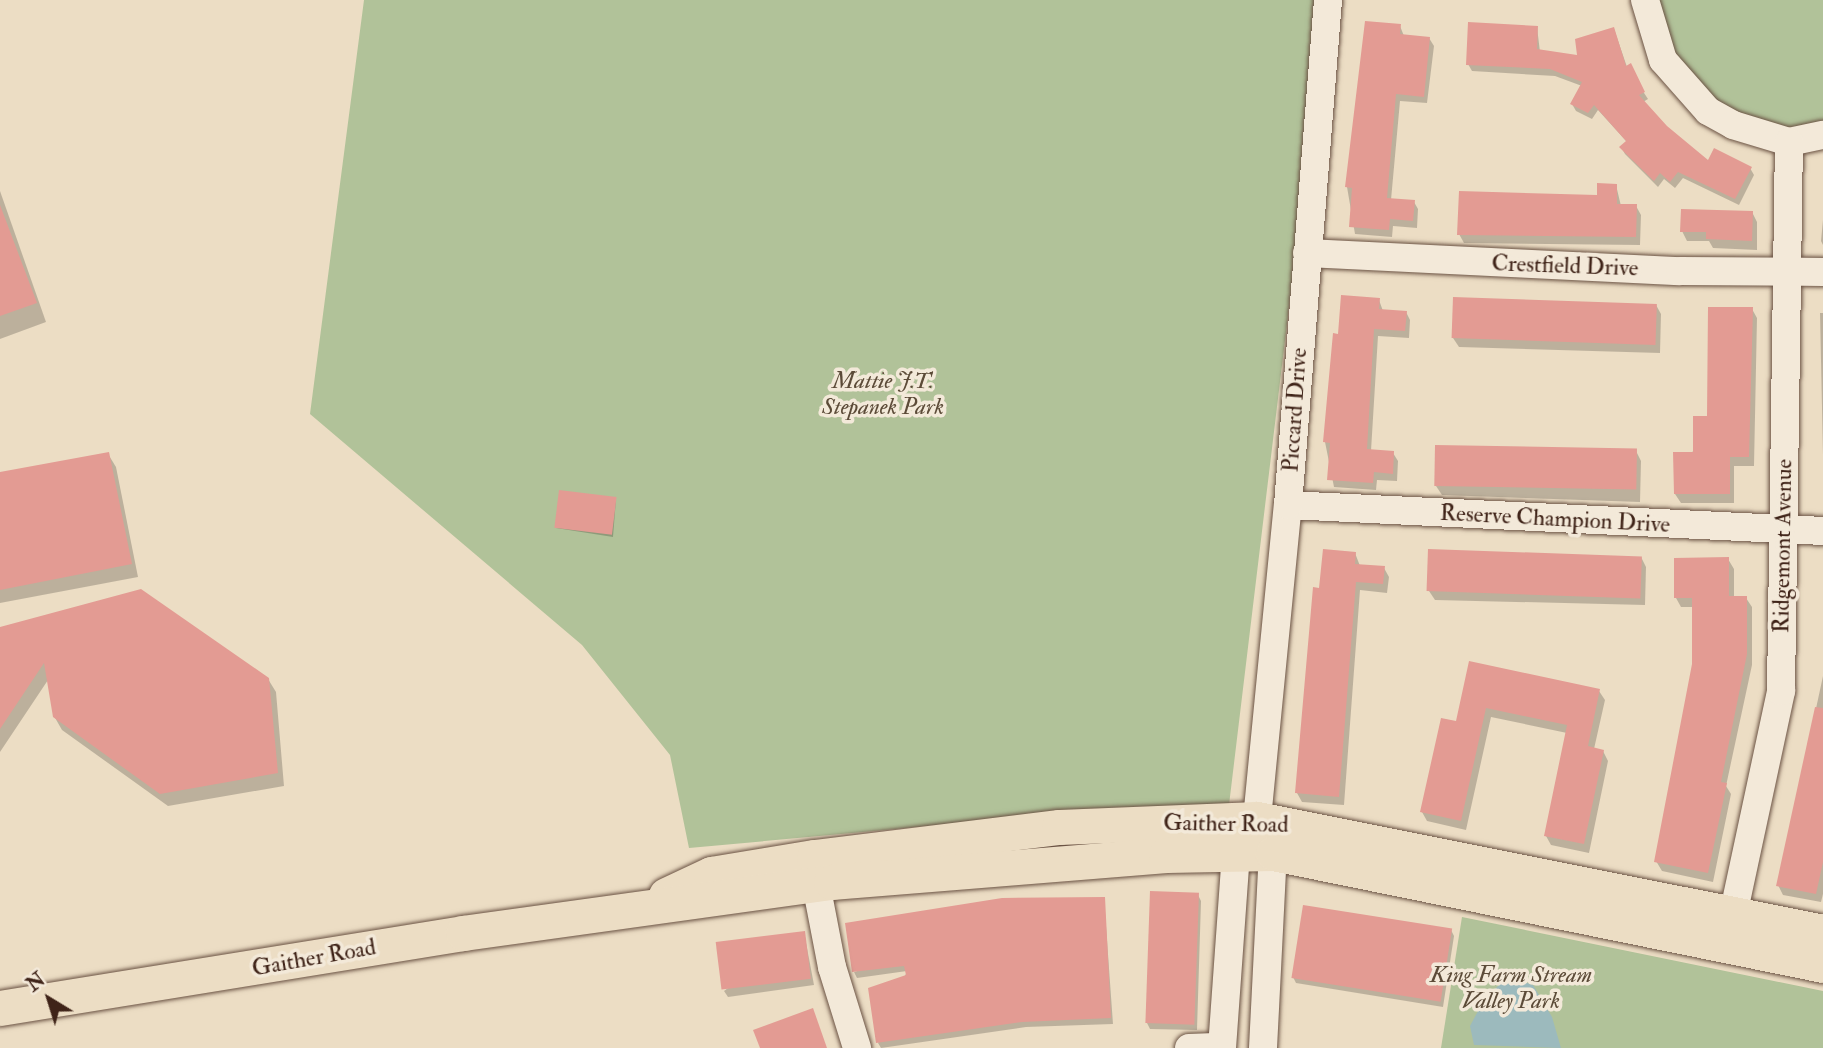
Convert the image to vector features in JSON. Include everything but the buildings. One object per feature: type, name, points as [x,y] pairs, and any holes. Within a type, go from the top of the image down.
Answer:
[{"type":"main road","name":"Gaither Road","points":[[630,912],[711,874],[814,857],[1059,827],[1256,819],[1731,929],[1823,965]]},
{"type":"main road","name":"Gaither Road","points":[[0,1008],[463,933],[630,912],[816,884],[1031,863],[1236,854],[1273,853],[1731,929],[1823,932]]},
{"type":"street","name":"Piccard Drive","points":[[1222,1048],[1236,854],[1256,819],[1288,505],[1328,0]]},
{"type":"street","points":[[1645,0],[1652,33],[1679,84],[1708,111],[1733,125],[1789,142],[1823,135]]},
{"type":"street","name":"Ridgemont Avenue","points":[[1731,929],[1782,691],[1789,142]]},
{"type":"street","name":"Crestfield Drive","points":[[1307,253],[1680,271],[1823,272]]},
{"type":"street","name":"Reserve Champion Drive","points":[[1288,505],[1823,531]]},
{"type":"street","points":[[1256,819],[1273,853],[1264,1048]]},
{"type":"street","points":[[816,884],[832,967],[857,1048]]},
{"type":"street","points":[[1189,1048],[1222,1048]]},
{"type":"green space","name":"Mattie J.T. Stepanek Park","points":[[364,0],[1326,0],[1229,805],[1082,812],[689,848],[670,755],[582,645],[310,414]]},
{"type":"green space","points":[[1657,0],[1823,0],[1823,125],[1774,128],[1730,115],[1670,55]]},
{"type":"green space","name":"King Farm Stream Valley Park","points":[[1462,917],[1823,991],[1823,1048],[1441,1048]]},
{"type":"water","points":[[1509,976],[1533,985],[1552,1017],[1561,1048],[1474,1045],[1470,1026],[1485,998]]}]
